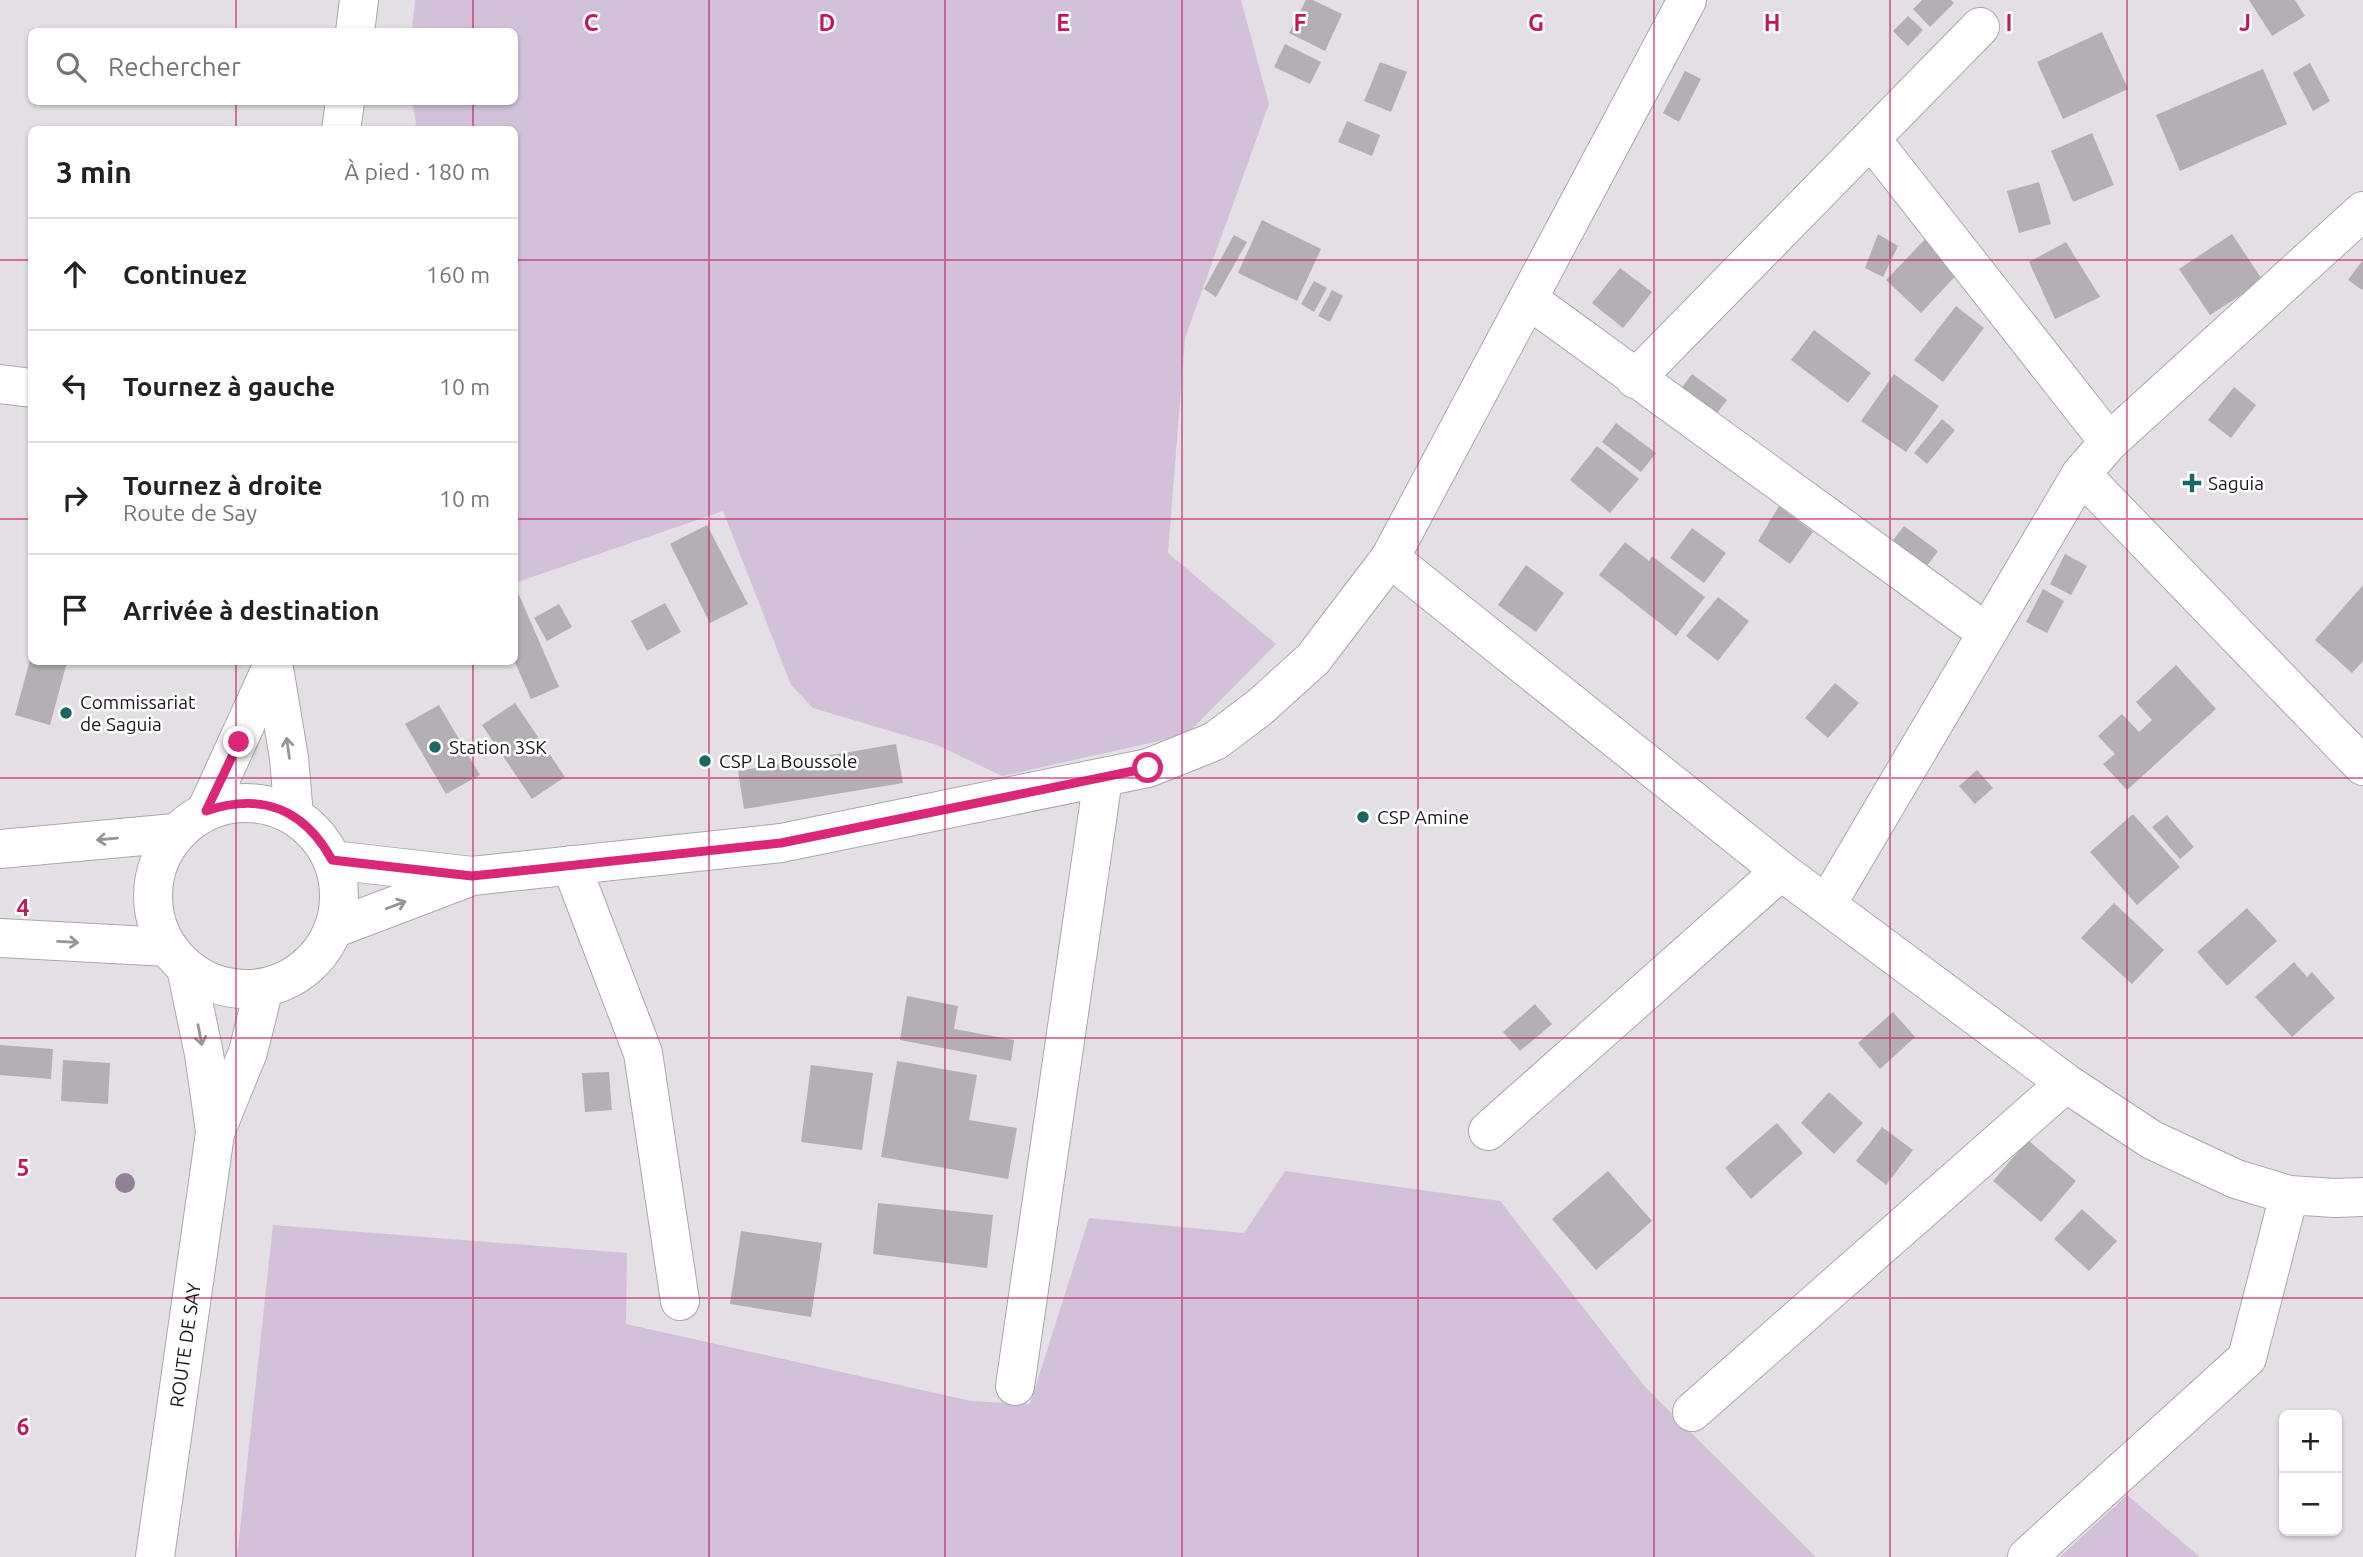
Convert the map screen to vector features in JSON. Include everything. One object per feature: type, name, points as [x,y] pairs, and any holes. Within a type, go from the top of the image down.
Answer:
[{"type":"main road","points":[[356,28],[359,0]]},
{"type":"main road","points":[[332,860],[472,876],[781,843],[1148,768],[1215,741],[1260,707],[1314,659],[1390,558],[1686,0]]},
{"type":"main road","points":[[1635,379],[1980,27]]},
{"type":"main road","points":[[342,126],[345,105]]},
{"type":"main road","points":[[1871,139],[2109,442]]},
{"type":"main road","points":[[1827,904],[2081,474],[2109,442],[2363,211]]},
{"type":"main road","points":[[1528,299],[1987,633]]},
{"type":"main road","points":[[0,384],[28,388]]},
{"type":"main road","points":[[2081,474],[2363,766]]},
{"type":"main road","points":[[1390,558],[1781,871],[2066,1083],[2152,1140],[2236,1179],[2289,1195],[2363,1197]]},
{"type":"main road","points":[[206,811],[273,665]]},
{"type":"main road","points":[[274,665],[289,758],[294,816]]},
{"type":"main road","points":[[1015,1386],[1103,778]]},
{"type":"main road","points":[[251,802],[294,816],[322,842],[332,860],[338,883],[339,906],[333,929],[322,950],[306,967],[286,980],[264,988],[237,989],[210,982],[177,958],[157,925],[152,901],[154,877],[162,854],[175,834],[190,821],[206,811],[228,804],[251,802]]},
{"type":"main road","points":[[0,849],[175,834]]},
{"type":"main road","points":[[571,865],[643,1053],[680,1301]]},
{"type":"main road","points":[[1488,1131],[1781,871]]},
{"type":"main road","points":[[333,929],[472,876]]},
{"type":"main road","points":[[0,938],[177,958]]},
{"type":"main road","name":"ROUTE DE SAY","points":[[177,958],[204,1054],[215,1133]]},
{"type":"main road","name":"ROUTE DE SAY","points":[[155,1557],[215,1133],[248,1052],[264,988]]},
{"type":"main road","points":[[1692,1412],[2066,1083]]},
{"type":"main road","points":[[2028,1557],[2247,1358],[2289,1195]]},
{"type":"shaded area","points":[[415,0],[1241,0],[1269,104],[1185,338],[1168,553],[1276,644],[1186,735],[1002,776],[937,745],[813,708],[791,685],[723,511],[518,582],[518,126],[416,126],[413,105],[518,105],[518,28],[412,28]]},
{"type":"shaded area","points":[[1285,1171],[1500,1201],[1646,1388],[1816,1557],[237,1557],[273,1225],[627,1253],[626,1324],[971,1401],[1030,1404],[1089,1218],[1244,1233]]},
{"type":"shaded area","points":[[2127,1495],[2200,1557],[2060,1557]]},
{"type":"building","points":[[1306,0],[1313,0],[1342,14],[1325,51],[1289,33]]},
{"type":"building","points":[[1922,0],[1951,0],[1954,3],[1930,27],[1913,9]]},
{"type":"building","points":[[2249,0],[2295,0],[2305,16],[2272,36]]},
{"type":"building","points":[[1908,16],[1923,30],[1908,46],[1893,31]]},
{"type":"building","points":[[2102,32],[2128,89],[2063,119],[2037,62]]},
{"type":"building","points":[[1285,44],[1321,62],[1310,84],[1274,67]]},
{"type":"building","points":[[1380,62],[1407,72],[1391,112],[1364,101]]},
{"type":"building","points":[[2310,63],[2330,101],[2313,111],[2293,73]]},
{"type":"building","points":[[2263,69],[2287,124],[2180,171],[2156,115]]},
{"type":"building","points":[[1685,71],[1701,79],[1679,122],[1663,113]]},
{"type":"building","points":[[1347,121],[1380,135],[1372,156],[1338,142]]},
{"type":"building","points":[[2092,133],[2114,185],[2073,202],[2051,151]]},
{"type":"building","points":[[2039,182],[2051,224],[2019,233],[2007,191]]},
{"type":"building","points":[[1262,220],[1321,249],[1297,301],[1238,273]]},
{"type":"building","points":[[1878,234],[1898,246],[1883,277],[1865,268]]},
{"type":"building","points":[[2232,234],[2263,281],[2210,315],[2179,269]]},
{"type":"building","points":[[1234,235],[1247,242],[1216,297],[1204,289]]},
{"type":"building","points":[[1927,237],[1962,269],[1921,313],[1886,280]]},
{"type":"building","points":[[2066,242],[2100,297],[2055,319],[2029,262]]},
{"type":"building","points":[[2363,260],[2363,289],[2362,290],[2348,280]]},
{"type":"building","points":[[1620,268],[1652,292],[1623,328],[1592,303]]},
{"type":"building","points":[[1314,281],[1327,288],[1314,312],[1301,304]]},
{"type":"building","points":[[1332,290],[1343,296],[1330,322],[1318,316]]},
{"type":"building","points":[[1956,306],[1984,328],[1943,382],[1914,360]]},
{"type":"building","points":[[1814,330],[1871,373],[1848,403],[1791,360]]},
{"type":"building","points":[[1692,374],[1727,400],[1715,416],[1680,390]]},
{"type":"building","points":[[1894,374],[1939,406],[1906,452],[1861,421]]},
{"type":"building","points":[[2234,387],[2256,405],[2231,438],[2208,420]]},
{"type":"building","points":[[1942,419],[1955,430],[1927,464],[1914,453]]},
{"type":"building","points":[[1616,423],[1656,453],[1641,472],[1602,442]]},
{"type":"building","points":[[1597,446],[1639,479],[1610,513],[1570,480]]},
{"type":"building","points":[[1779,506],[1813,532],[1790,564],[1758,541]]},
{"type":"building","points":[[707,525],[748,604],[710,623],[670,544]]},
{"type":"building","points":[[1904,526],[1938,551],[1924,570],[1890,544]]},
{"type":"building","points":[[1692,528],[1726,553],[1704,583],[1670,558]]},
{"type":"building","points":[[1625,542],[1649,561],[1652,556],[1705,597],[1676,636],[1599,575]]},
{"type":"building","points":[[2065,554],[2087,566],[2071,595],[2050,584]]},
{"type":"building","points":[[1526,565],[1564,593],[1536,632],[1498,605]]},
{"type":"building","points":[[2363,585],[2363,661],[2352,673],[2315,640]]},
{"type":"building","points":[[2043,589],[2064,601],[2047,633],[2026,622]]},
{"type":"building","points":[[518,595],[559,687],[531,699],[516,665]]},
{"type":"building","points":[[1718,597],[1749,621],[1718,661],[1686,636]]},
{"type":"building","points":[[665,603],[681,632],[647,651],[631,621]]},
{"type":"building","points":[[559,604],[572,627],[547,641],[534,618]]},
{"type":"building","points":[[29,665],[66,665],[50,725],[15,715]]},
{"type":"building","points":[[2176,665],[2216,709],[2127,790],[2103,764],[2115,754],[2098,736],[2122,714],[2139,732],[2152,720],[2136,702]]},
{"type":"building","points":[[1835,683],[1859,703],[1828,738],[1805,718]]},
{"type":"building","points":[[515,703],[565,777],[532,799],[482,725]]},
{"type":"building","points":[[439,705],[480,775],[446,794],[405,724]]},
{"type":"building","points":[[896,744],[903,783],[744,809],[738,771]]},
{"type":"building","points":[[1977,770],[1993,788],[1975,804],[1959,786]]},
{"type":"building","points":[[2133,814],[2180,867],[2137,905],[2090,852]]},
{"type":"building","points":[[2167,815],[2194,847],[2180,859],[2152,827]]},
{"type":"building","points":[[2114,903],[2164,950],[2132,984],[2081,938]]},
{"type":"building","points":[[2247,908],[2277,941],[2227,986],[2197,952]]},
{"type":"building","points":[[2294,962],[2307,977],[2312,972],[2335,998],[2292,1037],[2255,997]]},
{"type":"building","points":[[907,996],[958,1006],[954,1029],[1014,1040],[1011,1061],[900,1040]]},
{"type":"building","points":[[1535,1004],[1552,1024],[1520,1051],[1503,1032]]},
{"type":"building","points":[[1893,1012],[1915,1037],[1880,1069],[1858,1043]]},
{"type":"building","points":[[0,1045],[53,1049],[51,1079],[0,1075]]},
{"type":"building","points":[[63,1060],[110,1063],[108,1104],[61,1101]]},
{"type":"building","points":[[897,1061],[977,1075],[969,1120],[1017,1128],[1008,1179],[881,1157]]},
{"type":"building","points":[[811,1065],[873,1073],[862,1150],[801,1142]]},
{"type":"building","points":[[609,1072],[612,1110],[585,1112],[582,1073]]},
{"type":"building","points":[[1829,1092],[1863,1123],[1834,1154],[1801,1123]]},
{"type":"building","points":[[1777,1123],[1803,1153],[1751,1199],[1725,1168]]},
{"type":"building","points":[[1882,1127],[1913,1150],[1886,1185],[1856,1161]]},
{"type":"building","points":[[2028,1140],[2076,1181],[2041,1222],[1993,1181]]},
{"type":"building","points":[[1608,1171],[1652,1221],[1596,1270],[1552,1219]]},
{"type":"building","points":[[878,1203],[993,1215],[987,1268],[873,1254]]},
{"type":"building","points":[[2082,1209],[2117,1241],[2089,1271],[2054,1239]]},
{"type":"building","points":[[741,1231],[822,1243],[811,1317],[730,1304]]},
{"type":"place","name":"Saguia","points":[[2192,483]]},
{"type":"place","name":"Commissariat de Saguia","points":[[66,713]]},
{"type":"place","name":"Station 3SK","points":[[435,747]]},
{"type":"place","name":"CSP La Boussole","points":[[705,761]]},
{"type":"place","name":"CSP Amine","points":[[1363,817]]},
{"type":"route","points":[[239,742],[206,811],[228,804],[251,802],[273,807],[294,816],[309,828],[322,842],[332,860],[472,876],[781,843],[1148,768]]}]
